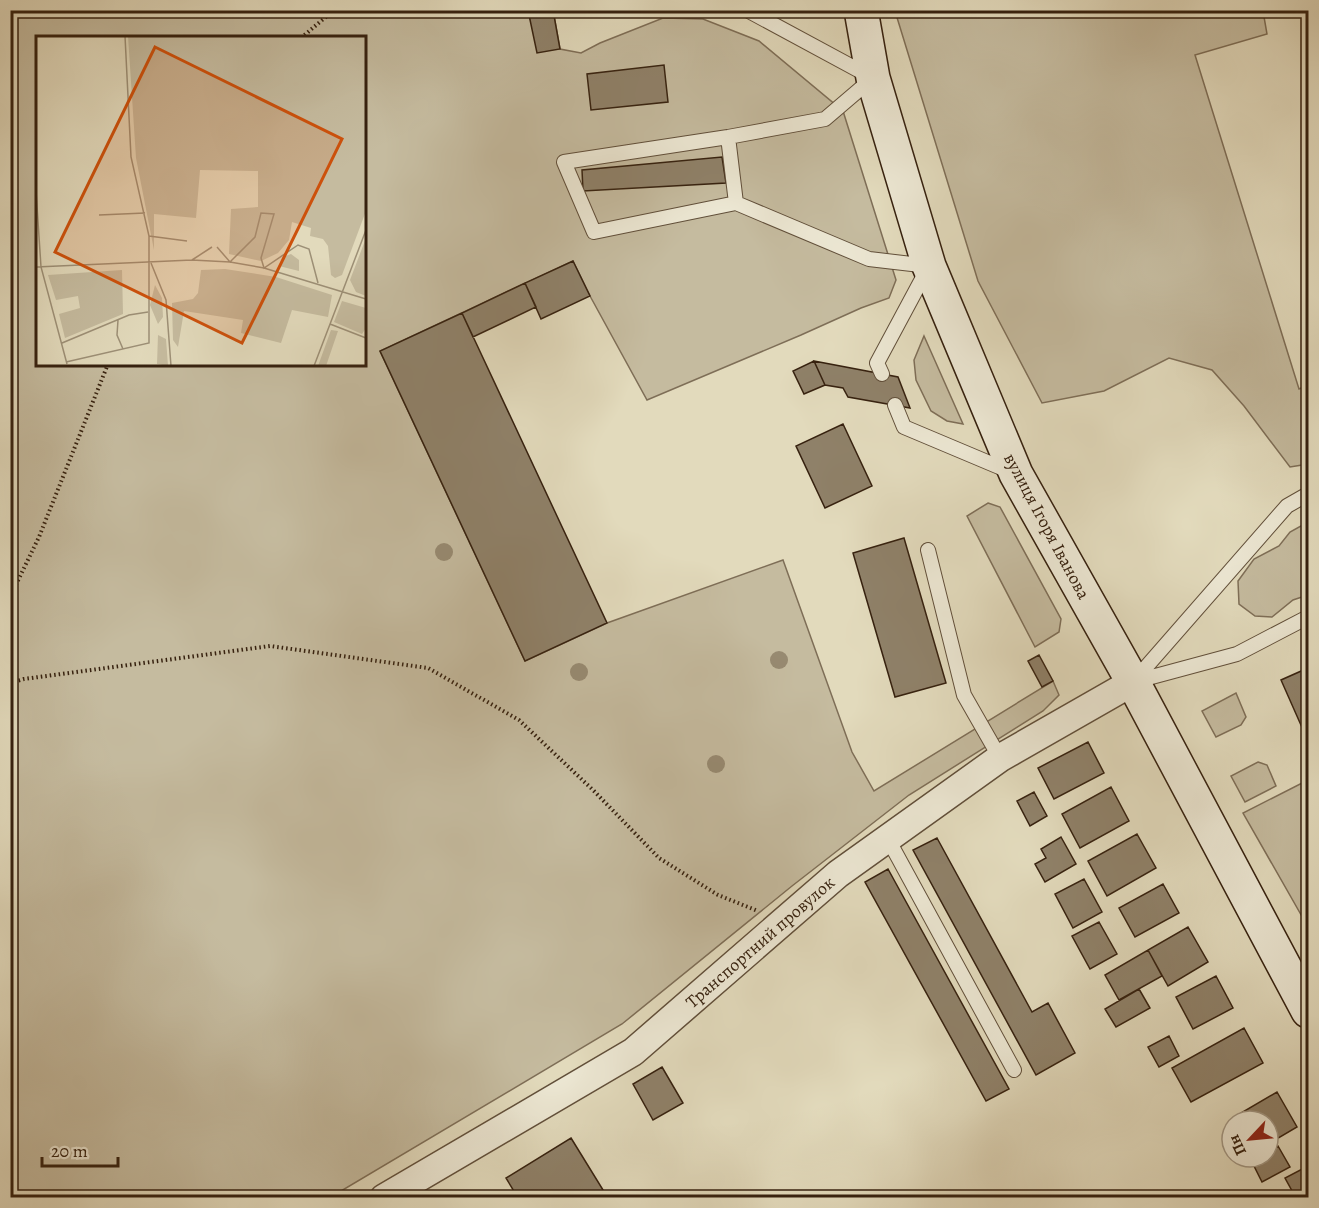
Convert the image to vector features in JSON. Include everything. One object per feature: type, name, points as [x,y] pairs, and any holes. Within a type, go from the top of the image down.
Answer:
[{"type":"street","name":"вулиця Ігоря Іванова","points":[[861,10],[873,78],[929,267],[1016,474],[1133,682],[1308,1011]]},
{"type":"street","name":"Транспортний провулок","points":[[384,1197],[633,1052],[838,874],[1000,758],[1133,682]]},
{"type":"lane","points":[[747,10],[873,78],[825,119],[728,137],[564,162],[594,232],[736,203],[869,259],[929,267],[877,363],[882,374]]},
{"type":"lane","points":[[728,137],[736,203]]},
{"type":"lane","points":[[895,405],[904,427],[1016,474]]},
{"type":"lane","points":[[1133,682],[1287,506],[1308,494]]},
{"type":"lane","points":[[928,550],[964,695],[1000,758]]},
{"type":"lane","points":[[1133,682],[1237,654],[1308,617]]},
{"type":"lane","points":[[888,839],[1014,1070]]},
{"type":"path","points":[[303,36],[334,10]]},
{"type":"path","points":[[10,597],[39,537],[107,366]]},
{"type":"path","points":[[10,684],[24,680],[270,646],[428,668],[519,720],[593,790],[659,858],[718,895],[783,922]]},
{"type":"path","points":[[10,1194],[20,1197]]},
{"type":"shaded area","points":[[553,10],[560,49],[581,53],[663,18],[703,19],[759,41],[843,111],[896,280],[889,298],[647,400],[573,261],[380,351],[525,661],[607,623],[783,560],[852,752],[874,791],[1053,681],[1059,695],[1043,711],[909,795],[792,886],[622,1024],[331,1197],[11,1197],[10,11]]},
{"type":"shaded area","points":[[895,11],[1263,11],[1267,34],[1195,55],[1299,389],[1308,385],[1308,464],[1290,467],[1244,406],[1212,370],[1169,358],[1104,391],[1042,403],[978,281]]},
{"type":"shaded area","points":[[924,336],[963,424],[947,421],[931,411],[916,380],[914,360]]},
{"type":"shaded area","points":[[988,503],[1000,507],[1061,619],[1059,632],[1035,647],[967,516]]},
{"type":"shaded area","points":[[1308,522],[1308,595],[1293,600],[1272,617],[1255,616],[1239,604],[1238,581],[1254,559],[1279,546],[1290,532]]},
{"type":"shaded area","points":[[1236,693],[1246,717],[1241,725],[1216,737],[1202,711]]},
{"type":"shaded area","points":[[1258,762],[1267,765],[1276,786],[1245,802],[1231,776]]},
{"type":"shaded area","points":[[1308,780],[1308,927],[1243,813]]},
{"type":"building","points":[[553,10],[560,49],[537,53],[529,15]]},
{"type":"building","points":[[664,65],[668,102],[591,110],[587,74]]},
{"type":"building","points":[[722,157],[726,183],[583,191],[582,170]]},
{"type":"building","points":[[573,261],[590,296],[541,319],[525,283]]},
{"type":"building","points":[[525,283],[536,307],[473,337],[462,313]]},
{"type":"building","points":[[462,313],[607,623],[525,661],[380,351]]},
{"type":"building","points":[[814,361],[898,377],[910,408],[848,397],[843,388],[825,385]]},
{"type":"building","points":[[814,361],[825,385],[804,394],[793,371]]},
{"type":"building","points":[[843,424],[872,486],[825,508],[796,446]]},
{"type":"building","points":[[904,538],[946,683],[895,697],[853,553]]},
{"type":"building","points":[[1039,655],[1053,681],[1042,687],[1028,661]]},
{"type":"building","points":[[1308,668],[1308,741],[1281,680]]},
{"type":"building","points":[[1088,742],[1104,773],[1054,799],[1038,768]]},
{"type":"building","points":[[1111,787],[1129,821],[1080,848],[1062,814]]},
{"type":"building","points":[[1034,792],[1047,816],[1030,826],[1017,801]]},
{"type":"building","points":[[1137,834],[1156,868],[1107,896],[1088,861]]},
{"type":"building","points":[[1061,837],[1076,864],[1045,882],[1035,864],[1046,858],[1041,849]]},
{"type":"building","points":[[937,838],[1032,1012],[1048,1003],[1075,1053],[1036,1075],[913,850]]},
{"type":"building","points":[[888,869],[1009,1089],[986,1101],[865,882]]},
{"type":"building","points":[[1084,879],[1102,912],[1073,928],[1055,894]]},
{"type":"building","points":[[1163,884],[1179,913],[1135,937],[1119,908]]},
{"type":"building","points":[[1099,922],[1117,954],[1090,969],[1072,936]]},
{"type":"building","points":[[1188,927],[1208,962],[1168,986],[1148,950]]},
{"type":"building","points":[[1148,950],[1162,976],[1119,1000],[1105,975]]},
{"type":"building","points":[[1216,976],[1233,1008],[1193,1029],[1176,997]]},
{"type":"building","points":[[1139,989],[1150,1008],[1116,1027],[1105,1009]]},
{"type":"building","points":[[1244,1028],[1263,1063],[1191,1102],[1172,1068]]},
{"type":"building","points":[[1169,1036],[1179,1056],[1159,1067],[1148,1047]]},
{"type":"building","points":[[662,1067],[683,1103],[653,1120],[633,1084]]},
{"type":"building","points":[[1277,1092],[1297,1127],[1280,1137],[1280,1109],[1248,1109]]},
{"type":"building","points":[[571,1138],[608,1198],[518,1198],[506,1178]]},
{"type":"building","points":[[1280,1150],[1290,1167],[1262,1182],[1256,1169],[1280,1169]]},
{"type":"building","points":[[1308,1166],[1308,1198],[1296,1198],[1285,1178]]}]
